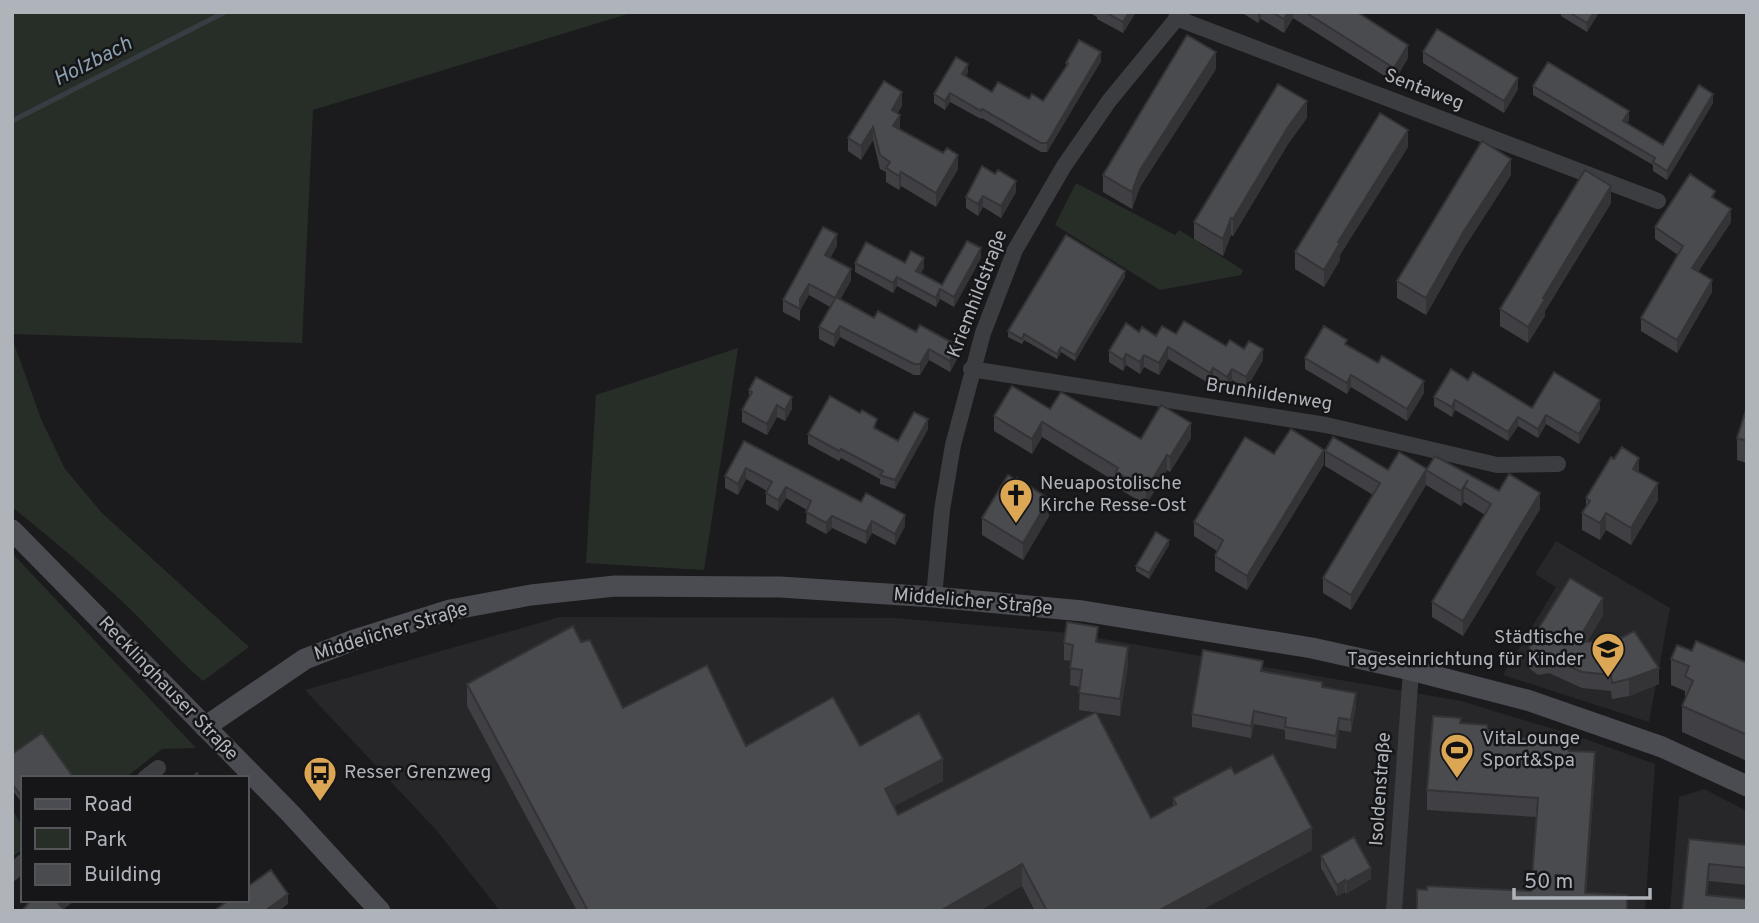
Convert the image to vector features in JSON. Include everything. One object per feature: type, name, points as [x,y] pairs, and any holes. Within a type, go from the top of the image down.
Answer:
[{"type":"street","name":"Sentaweg","points":[[1179,15],[1658,201]]},
{"type":"street","name":"Kriemhildstraße","points":[[934,597],[950,458],[971,369],[1015,250],[1058,175],[1109,102],[1179,15]]},
{"type":"street","name":"Brunhildenweg","points":[[971,369],[1326,425],[1497,465],[1558,464]]},
{"type":"street","name":"Recklinghauser Straße","points":[[12,530],[290,813],[380,911]]},
{"type":"street","name":"Middelicher Straße","points":[[205,727],[305,659],[354,639],[450,610],[531,595],[615,586],[780,587],[934,597],[1083,611],[1312,649],[1411,670],[1527,700],[1662,747],[1747,786]]},
{"type":"street","name":"Isoldenstraße","points":[[1394,911],[1411,670]]},
{"type":"shaded area","points":[[1556,541],[1670,608],[1649,722],[1503,675],[1556,587],[1535,574]]},
{"type":"shaded area","points":[[560,617],[896,618],[1069,633],[1461,701],[1580,737],[1655,764],[1645,911],[500,911],[437,831],[305,690]]},
{"type":"shaded area","points":[[1704,789],[1747,811],[1747,911],[1670,911],[1679,797]]},
{"type":"green space","points":[[12,12],[634,12],[313,110],[302,343],[12,334]]},
{"type":"green space","points":[[1076,183],[1175,235],[1179,230],[1243,270],[1241,275],[1160,290],[1055,225]]},
{"type":"green space","points":[[12,338],[41,419],[65,469],[102,513],[249,647],[203,681],[112,592],[12,507]]},
{"type":"green space","points":[[738,348],[704,570],[586,563],[596,395]]},
{"type":"green space","points":[[12,553],[196,748],[162,749],[128,776],[67,776],[12,756]]},
{"type":"green space","points":[[12,809],[21,825],[21,850],[12,857]]},
{"type":"building","points":[[1105,12],[1129,12],[1123,22]]},
{"type":"building","points":[[1272,12],[1288,12],[1284,19]]},
{"type":"building","points":[[1305,12],[1357,12],[1408,45],[1394,68]]},
{"type":"building","points":[[1569,12],[1594,12],[1587,23]]},
{"type":"building","points":[[1437,29],[1518,78],[1504,101],[1423,52]]},
{"type":"building","points":[[1187,35],[1216,52],[1140,170],[1132,192],[1103,175]]},
{"type":"building","points":[[1079,40],[1101,52],[1047,143],[1041,143],[950,93],[945,101],[934,94],[956,57],[968,64],[962,74],[992,92],[998,82],[1029,99],[1032,94],[1043,101],[1068,64],[1066,63]]},
{"type":"building","points":[[1548,62],[1629,111],[1623,121],[1663,145],[1699,85],[1713,94],[1667,171],[1653,162],[1655,158],[1533,86]]},
{"type":"building","points":[[884,81],[902,92],[892,110],[900,115],[893,126],[943,153],[947,148],[958,155],[936,193],[901,172],[899,176],[886,168],[890,162],[880,155],[873,127],[861,146],[848,138]]},
{"type":"building","points":[[1278,84],[1307,101],[1288,127],[1233,219],[1231,218],[1223,239],[1194,222]]},
{"type":"building","points":[[1380,113],[1408,130],[1338,242],[1340,243],[1324,270],[1295,252]]},
{"type":"building","points":[[1482,141],[1511,159],[1464,231],[1426,298],[1397,281]]},
{"type":"building","points":[[982,166],[995,174],[998,170],[1016,181],[1001,206],[983,196],[978,204],[966,197]]},
{"type":"building","points":[[1585,170],[1611,186],[1528,327],[1500,309]]},
{"type":"building","points":[[1690,174],[1715,191],[1712,197],[1731,209],[1692,268],[1712,280],[1677,340],[1641,318],[1683,246],[1655,227]]},
{"type":"building","points":[[823,227],[837,234],[825,255],[851,269],[835,298],[809,284],[800,299],[800,309],[783,300]]},
{"type":"building","points":[[1066,235],[1125,271],[1075,355],[1061,347],[1057,354],[1024,334],[1022,339],[1008,331]]},
{"type":"building","points":[[967,241],[981,248],[954,297],[940,289],[936,298],[897,277],[893,283],[855,263],[866,242],[905,263],[911,251],[924,258],[916,271],[942,285]]},
{"type":"building","points":[[836,297],[874,318],[878,311],[916,332],[920,325],[958,346],[950,361],[929,349],[920,364],[914,364],[840,326],[834,335],[819,327]]},
{"type":"building","points":[[1184,321],[1226,346],[1230,340],[1244,349],[1249,341],[1263,349],[1246,377],[1232,369],[1227,377],[1213,368],[1210,373],[1168,347],[1159,363],[1144,355],[1140,362],[1126,354],[1123,360],[1109,351],[1126,323],[1139,332],[1142,327],[1156,336],[1162,326],[1176,334]]},
{"type":"building","points":[[1324,326],[1347,340],[1345,344],[1378,363],[1382,356],[1424,381],[1407,409],[1351,375],[1347,383],[1305,358]]},
{"type":"building","points":[[1451,369],[1468,380],[1473,372],[1532,408],[1554,372],[1600,400],[1579,434],[1546,415],[1538,429],[1518,417],[1508,432],[1455,400],[1452,407],[1434,397]]},
{"type":"building","points":[[756,377],[792,397],[785,410],[777,405],[767,424],[742,410],[752,392],[749,390]]},
{"type":"building","points":[[1012,386],[1050,409],[1061,392],[1141,439],[1161,405],[1191,423],[1146,490],[1116,472],[1118,468],[1042,422],[1032,439],[994,416]]},
{"type":"building","points":[[830,396],[877,419],[874,428],[898,441],[914,412],[928,419],[895,480],[880,475],[883,471],[808,434]]},
{"type":"building","points":[[1747,407],[1747,441],[1737,438]]},
{"type":"building","points":[[1291,429],[1324,450],[1247,576],[1215,556],[1223,540],[1194,522],[1245,437],[1274,454]]},
{"type":"building","points":[[1333,437],[1388,470],[1399,452],[1427,469],[1435,456],[1499,491],[1509,474],[1540,493],[1463,621],[1432,602],[1491,504],[1464,487],[1468,480],[1461,491],[1426,470],[1351,595],[1323,578],[1380,483],[1325,451]]},
{"type":"building","points":[[744,441],[861,502],[866,493],[905,515],[895,534],[872,521],[866,532],[832,516],[826,523],[806,512],[811,501],[786,487],[778,500],[766,493],[772,482],[746,468],[738,484],[725,476]]},
{"type":"building","points":[[1622,447],[1639,458],[1633,469],[1658,483],[1631,528],[1606,513],[1600,523],[1582,513],[1590,501],[1586,498],[1611,457],[1614,459]]},
{"type":"building","points":[[1008,475],[1049,499],[1023,543],[982,518]]},
{"type":"building","points":[[1156,532],[1169,540],[1149,573],[1136,566]]},
{"type":"building","points":[[1570,578],[1603,598],[1577,642],[1608,641],[1634,631],[1659,668],[1612,683],[1611,675],[1582,672],[1549,657],[1538,659],[1529,652],[1530,642]]},
{"type":"building","points":[[1067,622],[1098,627],[1096,642],[1128,647],[1120,699],[1079,693],[1082,670],[1070,668],[1073,645],[1064,643]]},
{"type":"building","points":[[573,626],[581,642],[590,640],[623,708],[707,665],[746,746],[833,697],[860,746],[919,713],[943,759],[885,789],[898,815],[1096,712],[1151,818],[1176,804],[1173,798],[1231,767],[1235,774],[1273,754],[1312,828],[1158,911],[1047,911],[1022,864],[940,911],[588,911],[467,684]]},
{"type":"building","points":[[1696,641],[1747,663],[1747,735],[1682,706],[1693,681],[1685,676],[1689,666],[1671,659],[1677,645],[1692,651]]},
{"type":"building","points":[[1203,650],[1263,661],[1261,671],[1322,682],[1322,687],[1356,693],[1351,720],[1339,718],[1336,736],[1285,727],[1286,718],[1254,711],[1251,726],[1192,714]]},
{"type":"building","points":[[1433,716],[1461,718],[1460,723],[1487,725],[1487,730],[1514,732],[1514,737],[1541,739],[1541,743],[1570,745],[1569,751],[1595,752],[1585,893],[1627,895],[1627,911],[1417,911],[1417,889],[1427,890],[1427,886],[1531,891],[1538,798],[1427,790]]},
{"type":"building","points":[[42,733],[73,776],[21,776],[21,795],[12,784],[12,754]]},
{"type":"building","points":[[1354,837],[1371,868],[1337,885],[1321,856]]},
{"type":"building","points":[[1689,839],[1747,845],[1747,868],[1709,864],[1706,895],[1747,899],[1747,911],[1682,911]]},
{"type":"building","points":[[271,870],[288,894],[265,911],[214,911],[226,902],[248,902],[248,886]]},
{"type":"building","points":[[29,902],[59,902],[66,911],[22,911]]},
{"type":"waterway","name":"Holzbach","points":[[12,121],[225,12]]},
{"type":"place","name":"Neuapostolische Kirche Resse-Ost","points":[[1016,525]]},
{"type":"place","name":"Städtische Tageseinrichtung für Kinder","points":[[1608,679]]},
{"type":"place","name":"VitaLounge Sport&Spa","points":[[1457,780]]},
{"type":"place","name":"Resser Grenzweg","points":[[320,803]]}]
